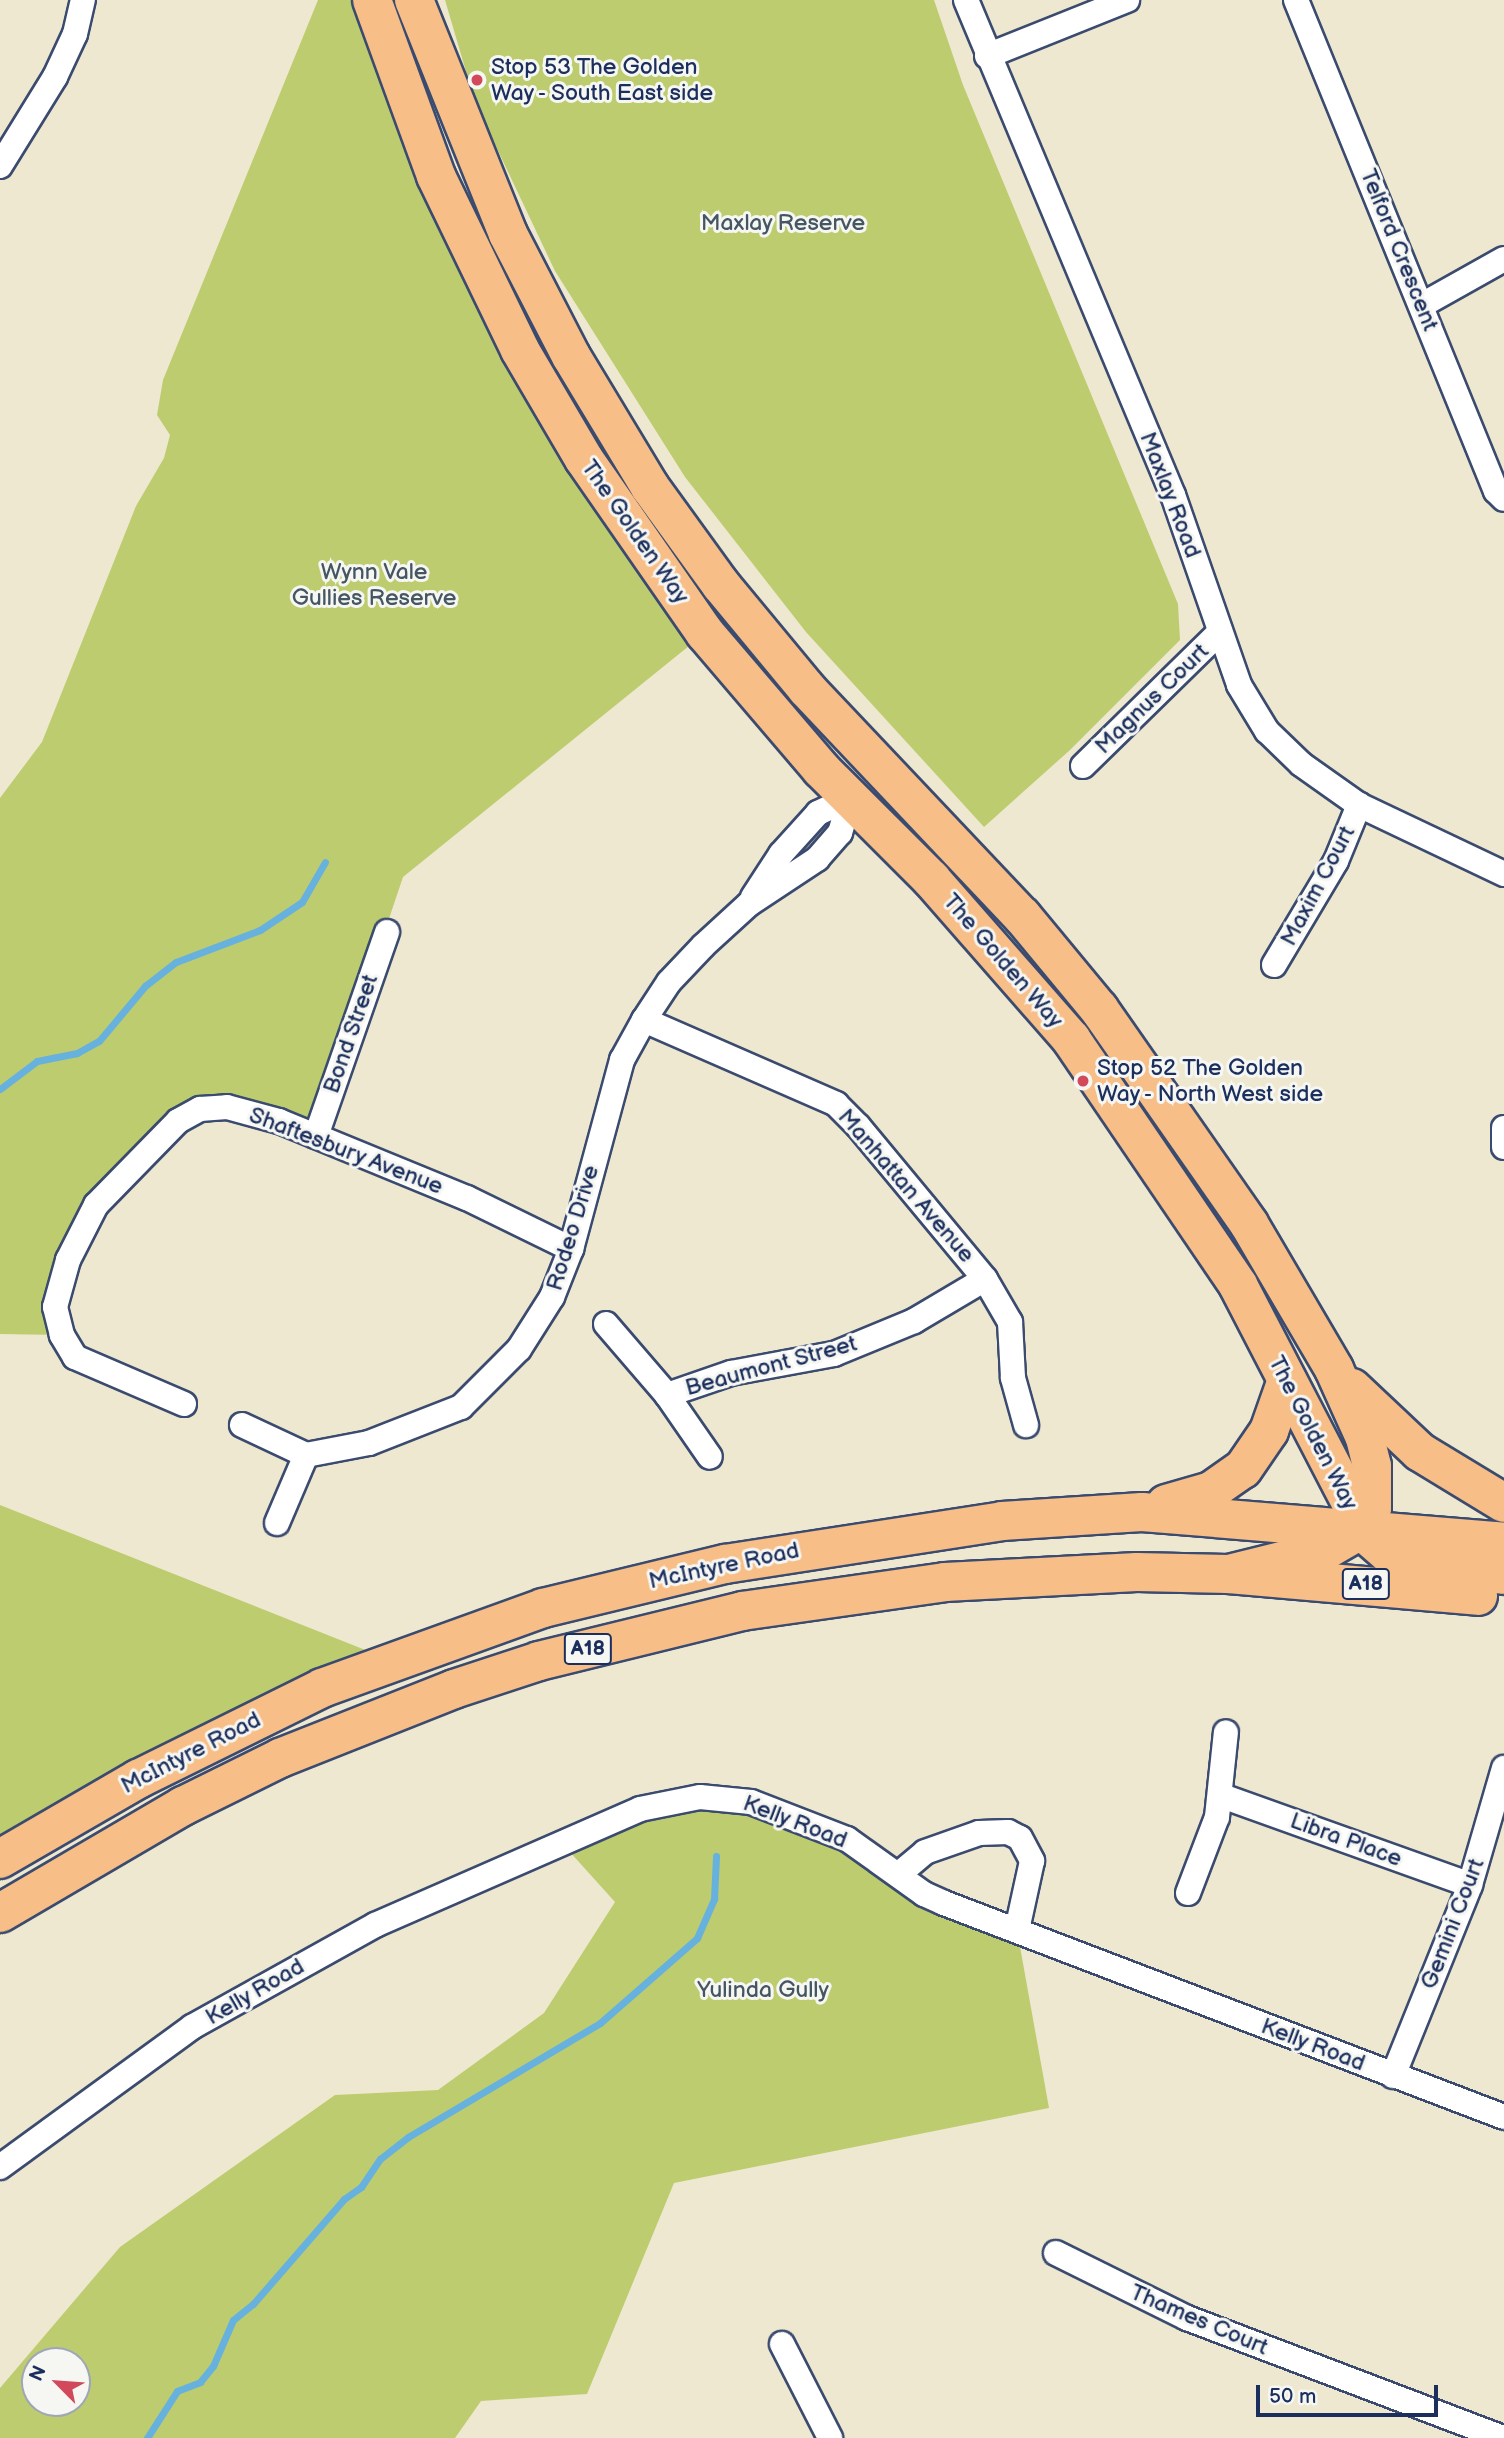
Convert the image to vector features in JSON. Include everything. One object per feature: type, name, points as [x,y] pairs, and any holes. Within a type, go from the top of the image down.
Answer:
[{"type":"main road","name":"The Golden Way","points":[[372,0],[436,176],[542,391],[705,633],[850,798],[931,879],[1070,1040],[1203,1229],[1287,1380],[1362,1529]]},
{"type":"main road","name":"The Golden Way","points":[[414,0],[489,192],[571,356],[650,487],[714,576],[838,722],[1022,916],[1099,1009],[1249,1224],[1334,1369],[1365,1438],[1372,1466],[1372,1508],[1362,1529]]},
{"type":"main road","points":[[838,722],[850,798],[927,814]]},
{"type":"main road","points":[[1334,1369],[1420,1452],[1504,1503]]},
{"type":"main road","points":[[1142,1512],[1211,1491],[1243,1469],[1269,1431],[1287,1380]]},
{"type":"main road","name":"McIntyre Road","points":[[0,1859],[233,1729],[322,1688],[543,1608],[806,1549],[1002,1521],[1142,1512],[1504,1542]]},
{"type":"main road","points":[[1228,1574],[1326,1550],[1362,1529],[1391,1556],[1407,1561],[1504,1575]]},
{"type":"main road","name":"McIntyre Road","points":[[0,1913],[183,1806],[280,1758],[454,1689],[539,1661],[742,1611],[894,1589],[1042,1576],[1228,1574],[1504,1599]]},
{"type":"street","points":[[0,166],[55,77],[75,34],[83,0]]},
{"type":"street","name":"Maxlay Road","points":[[966,0],[987,56],[1173,495],[1239,685],[1267,731],[1301,764],[1359,805],[1504,874]]},
{"type":"street","points":[[987,56],[1127,0]]},
{"type":"street","name":"Telford Crescent","points":[[1296,0],[1496,491],[1504,499]]},
{"type":"street","points":[[1422,305],[1504,259]]},
{"type":"street","name":"Magnus Court","points":[[1083,766],[1220,632]]},
{"type":"street","name":"Rodeo Drive","points":[[306,1455],[369,1443],[461,1406],[519,1349],[552,1297],[571,1249],[622,1060],[644,1020],[669,982],[749,904],[780,854],[818,813],[850,798]]},
{"type":"street","name":"Maxim Court","points":[[1274,965],[1336,861],[1359,805]]},
{"type":"street","name":"Bond Street","points":[[316,1136],[387,932]]},
{"type":"street","name":"Manhattan Avenue","points":[[644,1020],[836,1104],[985,1279],[1010,1322],[1013,1378],[1026,1425]]},
{"type":"street","name":"Shaftesbury Avenue","points":[[184,1404],[75,1357],[62,1335],[54,1307],[68,1260],[96,1205],[178,1121],[200,1109],[253,1111],[467,1198],[571,1249]]},
{"type":"street","points":[[1504,1128],[1504,1147]]},
{"type":"street","name":"Beaumont Street","points":[[667,1395],[731,1373],[834,1354],[914,1321],[985,1279]]},
{"type":"street","points":[[606,1324],[667,1395],[710,1457]]},
{"type":"street","points":[[242,1425],[306,1455],[277,1523]]},
{"type":"street","points":[[1188,1893],[1212,1838],[1222,1796],[1226,1732]]},
{"type":"street","name":"Gemini Court","points":[[1393,2076],[1470,1885],[1504,1768]]},
{"type":"street","name":"Libra Place","points":[[1222,1796],[1470,1885]]},
{"type":"street","name":"Kelly Road","points":[[0,2167],[192,2027],[332,1948],[430,1898],[656,1803],[699,1797],[751,1801],[847,1839],[924,1894],[1504,2117]]},
{"type":"street","points":[[899,1874],[925,1852],[979,1833],[995,1831],[1020,1838],[1032,1861],[1017,1930]]},
{"type":"street","name":"Thames Court","points":[[1056,2253],[1195,2322],[1503,2438]]},
{"type":"street","points":[[782,2344],[830,2438]]},
{"type":"green space","name":"Wynn Vale Gullies Reserve","points":[[318,0],[372,0],[436,176],[705,633],[403,877],[316,1136],[253,1111],[178,1121],[68,1260],[62,1335],[0,1334],[0,798],[42,742],[136,506],[164,458],[170,435],[157,415],[163,380]]},
{"type":"green space","name":"Maxlay Reserve","points":[[445,0],[934,0],[963,85],[1178,604],[1180,640],[1070,750],[984,827],[806,632],[685,477],[555,271],[475,102]]},
{"type":"green space","points":[[0,1505],[393,1661],[0,1859]]},
{"type":"green space","name":"Yulinda Gully","points":[[751,1802],[1017,1930],[1049,2108],[674,2183],[587,2394],[481,2401],[455,2438],[0,2438],[0,2388],[21,2363],[21,2417],[91,2417],[91,2347],[35,2347],[120,2247],[335,2095],[438,2090],[544,2013],[615,1902],[560,1841],[656,1803]]},
{"type":"waterway","points":[[0,1089],[37,1061],[77,1053],[99,1041],[145,986],[176,962],[260,930],[302,902],[325,862]]},
{"type":"waterway","points":[[147,2438],[177,2391],[200,2382],[213,2366],[233,2320],[253,2304],[344,2199],[361,2187],[380,2159],[408,2137],[600,2023],[697,1938],[714,1899],[716,1856]]},
{"type":"place","name":"Stop 53 The Golden Way - South East side","points":[[477,80]]},
{"type":"place","name":"Stop 52 The Golden Way - North West side","points":[[1083,1081]]}]
